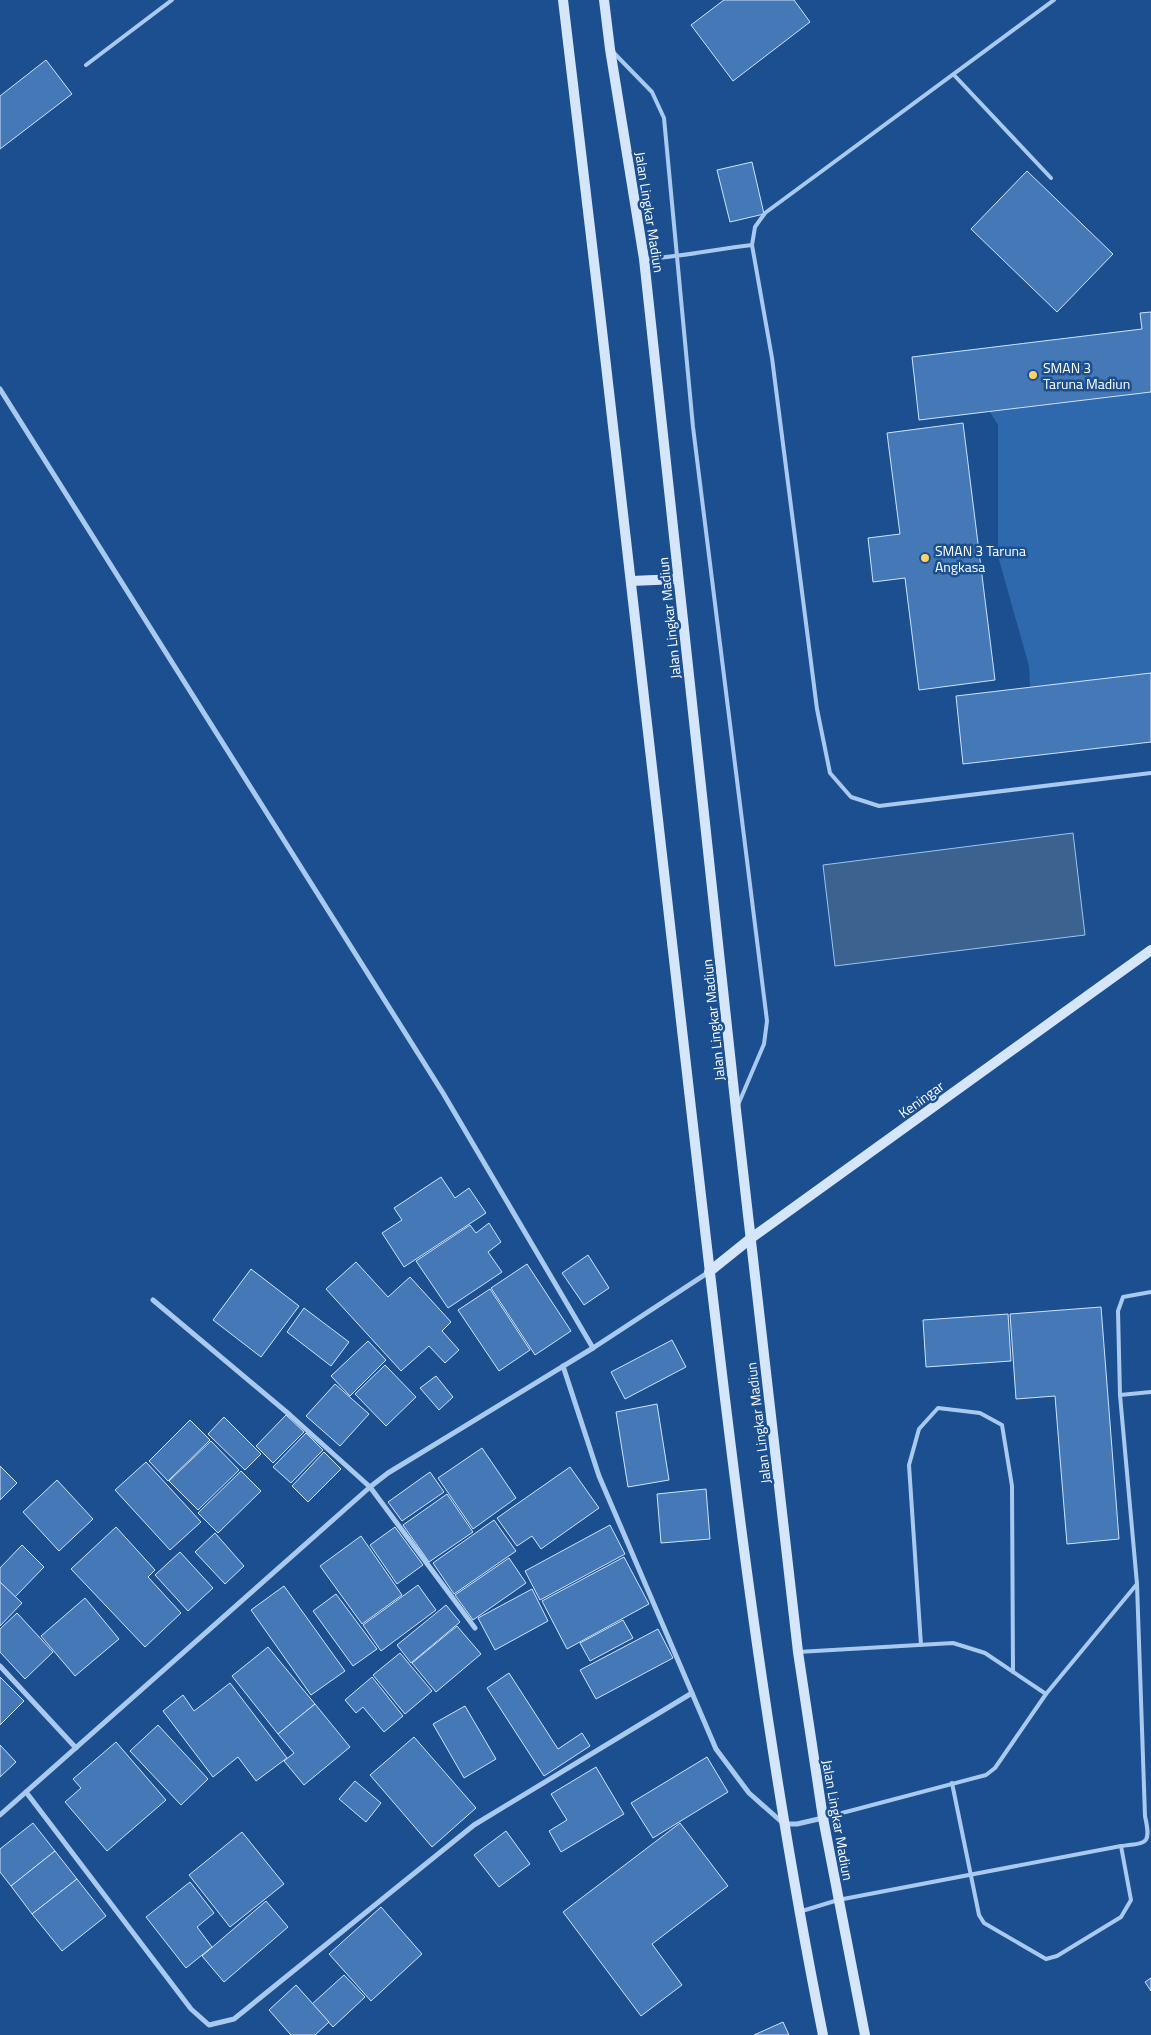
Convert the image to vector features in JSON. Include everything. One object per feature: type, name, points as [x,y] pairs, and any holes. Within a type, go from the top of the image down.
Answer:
[{"type":"main road","points":[[562,0],[631,582],[708,1272],[758,1659],[798,1912],[822,2035]]},
{"type":"main road","name":"Jalan Lingkar Madiun","points":[[604,0],[610,49],[644,258],[750,1239],[798,1652],[822,1818],[865,2035]]},
{"type":"main road","points":[[631,582],[678,579]]},
{"type":"main road","name":"Keningar","points":[[708,1272],[750,1239],[1151,950]]},
{"type":"street","points":[[0,389],[443,1094],[593,1348]]},
{"type":"street","points":[[0,1815],[388,1473],[593,1348],[708,1272]]},
{"type":"street","points":[[153,1300],[290,1415],[370,1487],[475,1628]]},
{"type":"street","points":[[563,1366],[599,1476],[716,1749],[732,1773],[749,1793],[784,1824],[797,1824],[822,1818]]},
{"type":"street","points":[[0,1666],[76,1748]]},
{"type":"street","points":[[26,1792],[191,2009],[209,2025],[234,2019],[474,1825],[692,1693]]},
{"type":"lane","points":[[86,65],[171,0]]},
{"type":"lane","points":[[1054,0],[765,213],[755,227],[752,245],[772,358],[817,709],[830,773],[851,797],[879,806],[1151,773]]},
{"type":"lane","points":[[610,49],[652,92],[664,118],[693,427],[767,1021],[764,1044],[736,1110]]},
{"type":"lane","points":[[954,75],[1051,178]]},
{"type":"lane","points":[[644,258],[676,257],[706,250],[752,245]]},
{"type":"lane","points":[[798,1912],[838,1900],[1120,1846],[1142,1844],[1147,1841],[1149,1835],[1145,1816],[1137,1584],[1120,1395],[1119,1305],[1123,1297],[1151,1292]]},
{"type":"lane","points":[[1120,1395],[1151,1392]]},
{"type":"lane","points":[[921,1645],[909,1465],[919,1429],[938,1408],[980,1412],[1002,1425],[1012,1486],[1014,1672]]},
{"type":"lane","points":[[822,1818],[952,1782],[978,1779],[995,1768],[1046,1694],[1137,1584]]},
{"type":"lane","points":[[798,1652],[953,1643],[969,1646],[985,1653],[1046,1694]]},
{"type":"lane","points":[[952,1782],[975,1903],[984,1924],[1046,1959],[1057,1956],[1105,1927],[1121,1917],[1128,1908],[1131,1900],[1120,1846]]},
{"type":"lane","points":[[1145,1816],[1151,1815]]},
{"type":"shaded area","points":[[1151,392],[1151,673],[1030,688],[1029,666],[998,556],[998,425],[990,412]]},
{"type":"shaded area","points":[[1073,833],[1085,935],[835,966],[823,865]]},
{"type":"building","points":[[724,0],[794,0],[810,22],[733,81],[691,25]]},
{"type":"building","points":[[46,60],[72,94],[0,149],[0,96]]},
{"type":"building","points":[[752,162],[764,214],[730,222],[717,170]]},
{"type":"building","points":[[1027,171],[1113,254],[1057,312],[971,229]]},
{"type":"building","name":"SMAN 3 Taruna Madiun","points":[[1151,312],[1151,392],[919,420],[912,357],[1142,329],[1140,313]]},
{"type":"building","name":"SMAN 3 Taruna Angkasa","points":[[963,423],[995,680],[919,690],[905,578],[873,582],[868,538],[900,534],[887,433]]},
{"type":"building","points":[[1151,673],[1151,742],[963,764],[956,696]]},
{"type":"building","points":[[441,1177],[455,1198],[469,1188],[486,1213],[404,1267],[382,1233],[402,1220],[394,1208]]},
{"type":"building","points":[[489,1223],[501,1242],[488,1252],[502,1272],[448,1308],[416,1261],[470,1225],[476,1233]]},
{"type":"building","points":[[588,1255],[609,1288],[584,1305],[562,1273]]},
{"type":"building","points":[[356,1262],[388,1297],[410,1277],[451,1322],[442,1331],[459,1350],[445,1363],[429,1346],[401,1371],[326,1289]]},
{"type":"building","points":[[527,1264],[571,1331],[535,1355],[491,1288]]},
{"type":"building","points":[[251,1269],[299,1306],[261,1357],[213,1320]]},
{"type":"building","points":[[490,1289],[530,1350],[499,1371],[458,1310]]},
{"type":"building","points":[[1101,1307],[1119,1539],[1067,1544],[1055,1396],[1016,1399],[1010,1314]]},
{"type":"building","points":[[304,1308],[349,1342],[331,1366],[287,1332]]},
{"type":"building","points":[[1008,1314],[1011,1361],[926,1367],[923,1320]]},
{"type":"building","points":[[672,1340],[686,1367],[625,1399],[611,1372]]},
{"type":"building","points":[[368,1341],[386,1360],[350,1396],[331,1376]]},
{"type":"building","points":[[385,1365],[416,1397],[386,1426],[355,1394]]},
{"type":"building","points":[[436,1376],[453,1397],[439,1410],[420,1388]]},
{"type":"building","points":[[335,1384],[369,1414],[340,1446],[306,1416]]},
{"type":"building","points":[[657,1404],[669,1480],[628,1487],[616,1412]]},
{"type":"building","points":[[286,1415],[304,1432],[273,1463],[256,1446]]},
{"type":"building","points":[[224,1417],[261,1454],[245,1470],[208,1434]]},
{"type":"building","points":[[190,1420],[210,1440],[168,1481],[149,1461]]},
{"type":"building","points":[[306,1433],[323,1450],[291,1483],[273,1467]]},
{"type":"building","points":[[211,1441],[239,1470],[198,1510],[169,1481]]},
{"type":"building","points":[[482,1448],[516,1498],[473,1529],[438,1478]]},
{"type":"building","points":[[324,1452],[341,1469],[308,1502],[292,1486]]},
{"type":"building","points":[[146,1462],[201,1522],[170,1550],[115,1490]]},
{"type":"building","points":[[0,1466],[17,1483],[0,1500]]},
{"type":"building","points":[[570,1467],[599,1508],[541,1549],[532,1536],[517,1546],[497,1518]]},
{"type":"building","points":[[241,1471],[261,1491],[218,1533],[198,1513]]},
{"type":"building","points":[[430,1472],[444,1492],[402,1521],[388,1502]]},
{"type":"building","points":[[57,1480],[93,1519],[59,1551],[23,1512]]},
{"type":"building","points":[[706,1489],[710,1539],[661,1543],[657,1494]]},
{"type":"building","points":[[447,1494],[473,1532],[429,1562],[403,1525]]},
{"type":"building","points":[[494,1520],[516,1551],[454,1594],[433,1563]]},
{"type":"building","points":[[610,1525],[625,1554],[540,1600],[525,1571]]},
{"type":"building","points":[[116,1527],[155,1570],[148,1577],[181,1613],[145,1647],[71,1569]]},
{"type":"building","points":[[395,1527],[423,1565],[397,1584],[370,1545]]},
{"type":"building","points":[[215,1533],[244,1566],[225,1584],[195,1552]]},
{"type":"building","points":[[361,1536],[402,1595],[362,1624],[320,1566]]},
{"type":"building","points":[[22,1545],[44,1567],[15,1597],[0,1582],[0,1568]]},
{"type":"building","points":[[180,1552],[213,1588],[188,1611],[155,1575]]},
{"type":"building","points":[[624,1557],[649,1604],[567,1649],[542,1601]]},
{"type":"building","points":[[509,1558],[526,1583],[473,1620],[455,1595]]},
{"type":"building","points":[[0,1582],[22,1603],[0,1626]]},
{"type":"building","points":[[418,1585],[436,1610],[381,1651],[363,1625]]},
{"type":"building","points":[[284,1586],[345,1671],[311,1695],[251,1610]]},
{"type":"building","points":[[532,1589],[548,1621],[495,1650],[478,1618]]},
{"type":"building","points":[[336,1594],[377,1649],[353,1666],[313,1611]]},
{"type":"building","points":[[85,1598],[119,1639],[75,1676],[41,1636]]},
{"type":"building","points":[[446,1605],[460,1622],[411,1663],[397,1645]]},
{"type":"building","points":[[17,1613],[53,1652],[25,1679],[0,1652],[0,1629]]},
{"type":"building","points":[[623,1620],[633,1638],[590,1661],[580,1643]]},
{"type":"building","points":[[457,1626],[481,1654],[436,1692],[412,1663]]},
{"type":"building","points":[[658,1629],[673,1658],[596,1699],[580,1670]]},
{"type":"building","points":[[268,1647],[315,1704],[278,1734],[232,1676]]},
{"type":"building","points":[[400,1653],[432,1691],[405,1714],[373,1675]]},
{"type":"building","points":[[509,1673],[558,1749],[582,1733],[590,1746],[544,1776],[487,1688]]},
{"type":"building","points":[[0,1677],[24,1701],[0,1725]]},
{"type":"building","points":[[372,1677],[403,1716],[384,1732],[363,1707],[356,1713],[345,1700]]},
{"type":"building","points":[[230,1683],[287,1758],[256,1781],[238,1757],[213,1777],[163,1711],[183,1695],[194,1711]]},
{"type":"building","points":[[315,1704],[350,1747],[304,1785],[284,1761],[294,1753],[278,1734]]},
{"type":"building","points":[[465,1706],[496,1759],[464,1778],[433,1724]]},
{"type":"building","points":[[158,1725],[208,1779],[181,1805],[130,1751]]},
{"type":"building","points":[[414,1737],[476,1808],[432,1847],[370,1775]]},
{"type":"building","points":[[116,1742],[166,1800],[107,1851],[65,1802],[81,1788],[73,1779]]},
{"type":"building","points":[[0,1745],[16,1762],[0,1777]]},
{"type":"building","points":[[707,1757],[728,1792],[653,1838],[631,1803]]},
{"type":"building","points":[[596,1767],[624,1814],[561,1852],[549,1831],[567,1820],[551,1794]]},
{"type":"building","points":[[355,1781],[381,1803],[366,1822],[339,1799]]},
{"type":"building","points":[[33,1823],[55,1851],[11,1886],[0,1872],[0,1849]]},
{"type":"building","points":[[680,1823],[728,1886],[652,1944],[682,1985],[641,2016],[563,1912]]},
{"type":"building","points":[[506,1831],[530,1864],[499,1887],[474,1855]]},
{"type":"building","points":[[242,1832],[284,1884],[230,1927],[189,1875]]},
{"type":"building","points":[[55,1851],[77,1879],[32,1914],[11,1886]]},
{"type":"building","points":[[77,1879],[106,1916],[62,1951],[32,1914]]},
{"type":"building","points":[[190,1882],[214,1913],[197,1927],[212,1947],[186,1968],[146,1917]]},
{"type":"building","points":[[266,1901],[288,1927],[224,1982],[202,1956]]},
{"type":"building","points":[[381,1907],[422,1954],[371,2001],[329,1954]]},
{"type":"building","points":[[344,1975],[365,1997],[333,2027],[312,2004]]},
{"type":"building","points":[[1151,1978],[1151,1991],[1145,1982]]},
{"type":"building","points":[[296,1985],[329,2022],[315,2035],[291,2035],[269,2010]]},
{"type":"building","points":[[783,2022],[789,2035],[754,2035]]},
{"type":"place","name":"SMAN 3 Taruna Madiun","points":[[1033,375]]},
{"type":"place","name":"SMAN 3 Taruna Angkasa","points":[[925,558]]}]
